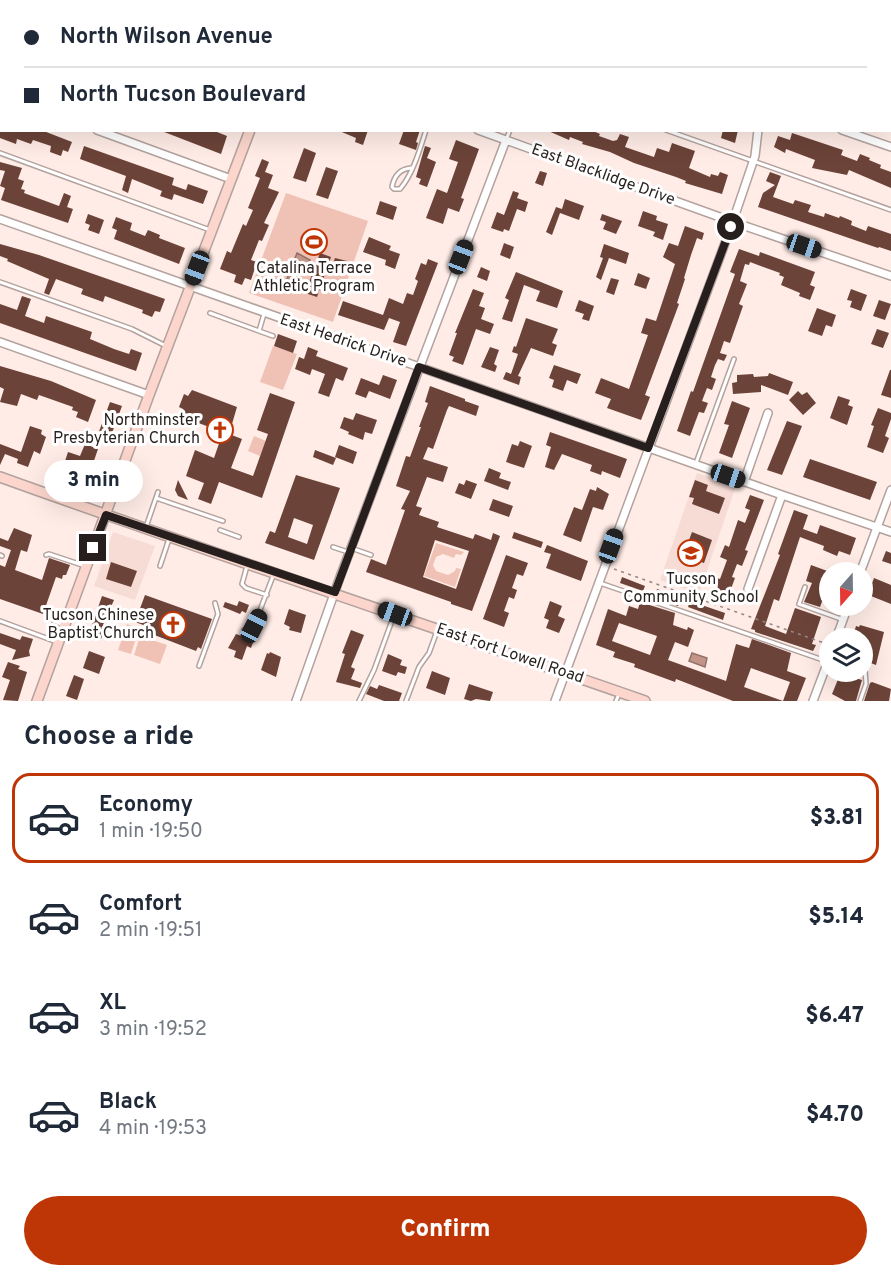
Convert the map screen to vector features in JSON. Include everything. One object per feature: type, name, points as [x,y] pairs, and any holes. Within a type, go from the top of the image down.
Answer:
[{"type":"main road","points":[[37,701],[167,346],[249,132]]},
{"type":"main road","name":"East Fort Lowell Road","points":[[0,477],[565,673],[618,696],[645,701]]},
{"type":"street","points":[[102,132],[231,179]]},
{"type":"street","name":"East Blacklidge Drive","points":[[484,132],[729,223]]},
{"type":"street","points":[[555,701],[731,216],[735,216],[753,161],[758,132]]},
{"type":"street","points":[[848,132],[891,147]]},
{"type":"street","points":[[296,701],[350,550],[506,140]]},
{"type":"street","points":[[735,216],[739,219],[740,224]]},
{"type":"street","name":"East Hedrick Drive","points":[[0,219],[891,532]]},
{"type":"street","points":[[729,223],[736,227],[740,224],[891,276]]},
{"type":"street","points":[[0,342],[149,395]]},
{"type":"street","points":[[744,482],[768,413]]},
{"type":"street","points":[[864,562],[891,490]]},
{"type":"street","points":[[748,589],[782,495]]},
{"type":"street","points":[[840,628],[844,616]]},
{"type":"street","points":[[813,701],[820,682]]},
{"type":"lane","points":[[411,168],[402,170],[396,176],[392,187],[394,189],[403,186],[411,168],[425,132]]},
{"type":"lane","points":[[506,140],[509,132]]},
{"type":"lane","points":[[672,132],[891,210]]},
{"type":"lane","points":[[0,153],[211,230]]},
{"type":"lane","points":[[0,282],[132,329],[167,346]]},
{"type":"lane","points":[[259,331],[265,313]]},
{"type":"lane","points":[[210,314],[273,336]]},
{"type":"lane","points":[[696,465],[734,359]]},
{"type":"lane","points":[[145,529],[158,492]]},
{"type":"lane","points":[[156,498],[223,520]]},
{"type":"lane","points":[[220,530],[239,537]]},
{"type":"lane","points":[[160,566],[170,537]]},
{"type":"lane","points":[[333,547],[371,555]]},
{"type":"lane","points":[[46,555],[87,566]]},
{"type":"lane","points":[[248,564],[242,584],[246,588],[267,595]]},
{"type":"lane","points":[[244,630],[254,626],[275,572]]},
{"type":"lane","points":[[598,582],[819,658]]},
{"type":"lane","points":[[805,587],[799,604],[843,620]]},
{"type":"lane","points":[[199,666],[218,614],[214,603]]},
{"type":"lane","points":[[359,701],[374,670],[395,614]]},
{"type":"lane","points":[[0,621],[58,643]]},
{"type":"lane","points":[[54,621],[65,626]]},
{"type":"lane","points":[[406,701],[419,667],[429,653],[438,629]]},
{"type":"lane","points":[[860,701],[866,682]]},
{"type":"path","points":[[604,566],[819,641]]},
{"type":"shaded area","name":"Catalina Terrace Athletic Program","points":[[286,193],[368,221],[333,322],[249,293]]},
{"type":"shaded area","points":[[297,253],[310,260],[302,270],[297,282],[287,279]]},
{"type":"shaded area","points":[[273,346],[297,354],[283,390],[260,382]]},
{"type":"shaded area","points":[[254,436],[266,441],[260,456],[248,451]]},
{"type":"shaded area","name":"Tucson Community School","points":[[697,473],[736,486],[699,594],[660,580]]},
{"type":"shaded area","points":[[113,532],[155,546],[135,600],[94,586]]},
{"type":"shaded area","points":[[436,543],[464,552],[461,555],[456,554],[454,558],[443,554],[436,557],[433,565],[436,571],[448,575],[456,568],[461,569],[455,587],[424,576]]},
{"type":"shaded area","points":[[127,624],[139,629],[131,654],[118,650]]},
{"type":"shaded area","points":[[140,636],[167,645],[160,664],[134,655]]},
{"type":"shaded area","points":[[692,653],[707,658],[705,667],[689,661]]},
{"type":"building","points":[[0,132],[46,132],[72,142],[68,152],[63,150],[61,156],[50,152],[51,146],[33,140],[31,144],[17,139],[16,144],[0,138]]},
{"type":"building","points":[[164,132],[217,132],[227,136],[221,154]]},
{"type":"building","points":[[342,132],[367,132],[363,145],[355,142],[356,138]]},
{"type":"building","points":[[403,132],[419,132],[416,150],[399,144]]},
{"type":"building","points":[[551,132],[596,132],[600,134],[599,136],[613,141],[617,140],[620,134],[629,137],[625,147],[654,157],[657,148],[669,152],[672,143],[695,151],[689,168],[710,177],[711,174],[718,176],[720,172],[728,175],[722,194],[685,183],[686,181],[610,152],[582,144],[583,142],[570,137],[569,140]]},
{"type":"building","points":[[722,132],[738,132],[735,143],[721,138]]},
{"type":"building","points":[[792,133],[843,150],[841,155],[857,161],[860,154],[870,158],[869,160],[881,165],[880,168],[891,172],[891,188],[849,170],[847,175],[812,168],[815,160],[786,149],[785,153],[774,147],[778,136],[790,140]]},
{"type":"building","points":[[456,140],[479,149],[461,198],[464,199],[459,212],[448,208],[443,224],[426,218],[437,189],[447,193],[458,162],[449,159]]},
{"type":"building","points":[[84,146],[174,178],[172,185],[186,190],[188,184],[208,191],[203,204],[174,194],[172,200],[160,196],[162,191],[132,179],[128,193],[122,190],[126,176],[80,159]]},
{"type":"building","points":[[425,146],[431,148],[427,158],[436,162],[427,187],[419,184],[421,179],[416,177]]},
{"type":"building","points":[[304,148],[316,153],[306,182],[293,178]]},
{"type":"building","points":[[262,159],[269,162],[265,172],[273,175],[268,188],[279,192],[264,223],[269,225],[262,241],[259,240],[251,260],[257,262],[251,280],[245,278],[242,285],[234,282],[236,275],[220,269],[227,251],[231,253],[243,224],[246,226],[253,210],[248,208],[260,178],[255,176]]},
{"type":"building","points":[[0,162],[22,168],[18,179],[24,181],[21,189],[25,190],[24,193],[59,206],[64,193],[71,196],[67,207],[73,209],[68,223],[1,200],[5,188],[0,186],[5,171],[0,170]]},
{"type":"building","points":[[326,167],[338,171],[328,199],[316,195]]},
{"type":"building","points":[[540,171],[547,173],[543,186],[535,183]]},
{"type":"building","points":[[770,172],[781,176],[773,197],[793,204],[795,200],[811,205],[808,212],[824,217],[825,213],[839,218],[840,216],[852,221],[851,225],[866,231],[868,226],[891,234],[891,251],[758,207],[763,193],[775,185],[766,181]]},
{"type":"building","points":[[513,191],[519,193],[517,198],[528,202],[525,212],[517,209],[509,231],[504,229],[503,232],[491,228],[497,212],[504,215]]},
{"type":"building","points":[[565,199],[584,206],[579,220],[560,213],[552,235],[546,232],[556,207],[562,209]]},
{"type":"building","points":[[380,201],[397,207],[393,220],[376,214]]},
{"type":"building","points":[[643,211],[657,216],[656,220],[668,224],[663,240],[653,236],[655,232],[638,226]]},
{"type":"building","points":[[88,214],[104,220],[99,234],[88,230],[90,225],[85,223]]},
{"type":"building","points":[[602,214],[622,221],[616,234],[603,229],[606,222],[600,220]]},
{"type":"building","points":[[116,217],[132,223],[130,230],[145,236],[148,230],[160,235],[159,238],[185,248],[179,264],[114,239],[117,230],[112,228]]},
{"type":"building","points":[[685,226],[704,233],[702,240],[697,238],[691,255],[677,303],[679,304],[645,395],[650,397],[641,420],[607,408],[611,399],[595,393],[601,378],[629,389],[648,335],[641,333],[646,318],[656,321],[675,264],[663,257],[669,243],[678,246]]},
{"type":"building","points":[[369,237],[391,246],[389,250],[400,254],[395,269],[385,265],[386,260],[363,252]]},
{"type":"building","points":[[504,243],[514,247],[510,259],[500,255]]},
{"type":"building","points":[[0,244],[39,255],[165,299],[160,312],[155,311],[152,317],[142,313],[143,310],[105,296],[103,302],[81,294],[83,289],[56,279],[49,295],[44,293],[49,279],[0,256]]},
{"type":"building","points":[[604,244],[629,253],[626,264],[609,258],[601,280],[596,277],[603,258],[600,257]]},
{"type":"building","points":[[739,249],[759,256],[760,252],[815,272],[810,285],[815,287],[810,300],[781,285],[784,277],[779,275],[780,273],[750,262],[749,265],[745,264],[740,281],[747,284],[739,304],[743,306],[730,343],[724,341],[720,353],[727,355],[724,361],[718,359],[715,365],[711,377],[716,379],[712,390],[707,388],[702,401],[708,403],[704,413],[699,412],[690,436],[677,431],[735,274],[730,272]]},
{"type":"building","points":[[320,253],[331,257],[317,297],[305,293]]},
{"type":"building","points":[[335,258],[347,261],[345,268],[333,264]]},
{"type":"building","points":[[428,259],[438,263],[406,346],[393,342],[400,322],[389,318],[384,330],[338,315],[343,301],[383,315],[389,298],[403,304],[407,293],[413,295],[418,281],[415,279],[421,263],[426,265]]},
{"type":"building","points":[[481,267],[490,271],[487,281],[477,277]]},
{"type":"building","points":[[516,272],[563,291],[557,308],[536,301],[540,291],[524,285],[512,322],[502,319],[509,300],[505,298]]},
{"type":"building","points":[[638,273],[650,278],[646,289],[634,285]]},
{"type":"building","points":[[611,278],[619,280],[614,295],[606,292]]},
{"type":"building","points":[[473,289],[484,293],[479,306],[485,308],[481,319],[494,324],[490,334],[476,329],[463,365],[452,361],[454,357],[449,355],[457,333],[455,333]]},
{"type":"building","points":[[851,289],[867,295],[861,311],[850,307],[852,301],[847,300]]},
{"type":"building","points":[[22,296],[31,299],[25,316],[44,323],[46,316],[92,332],[90,339],[114,349],[129,354],[131,349],[142,353],[136,371],[0,323],[0,304],[17,310]]},
{"type":"building","points":[[579,300],[594,306],[589,321],[582,319],[584,314],[575,311]]},
{"type":"building","points":[[879,300],[891,304],[885,320],[873,316]]},
{"type":"building","points":[[817,308],[836,315],[832,327],[826,325],[822,336],[808,331]]},
{"type":"building","points":[[526,318],[558,329],[552,343],[557,345],[553,356],[531,348],[518,376],[521,377],[519,385],[503,379],[506,372],[511,374],[518,354],[512,352]]},
{"type":"building","points":[[877,329],[889,333],[883,348],[871,344]]},
{"type":"building","points":[[278,334],[297,341],[293,353],[274,346]]},
{"type":"building","points":[[308,347],[318,351],[316,356],[348,368],[343,381],[336,378],[329,397],[318,393],[325,374],[312,369],[310,375],[295,369],[299,357],[304,359]]},
{"type":"building","points":[[490,347],[499,350],[494,364],[497,366],[495,372],[481,367]]},
{"type":"building","points":[[554,365],[581,374],[577,384],[567,380],[563,391],[552,387],[554,380],[549,378]]},
{"type":"building","points":[[0,366],[51,381],[96,400],[88,422],[76,417],[78,412],[72,410],[73,407],[39,395],[37,400],[21,394],[17,406],[0,402],[4,389],[0,387]]},
{"type":"building","points":[[891,370],[891,398],[881,395]]},
{"type":"building","points":[[769,373],[793,382],[788,395],[761,385],[761,392],[733,394],[732,383],[737,382],[737,375],[753,374],[754,377],[768,376]]},
{"type":"building","points":[[383,375],[397,380],[390,399],[369,391],[366,398],[355,394],[361,378],[379,385]]},
{"type":"building","points":[[430,386],[479,406],[476,416],[449,406],[433,449],[428,447],[423,459],[448,467],[443,482],[427,477],[416,506],[422,508],[419,515],[439,522],[437,527],[473,539],[475,534],[491,540],[493,533],[500,536],[472,611],[366,572],[371,559],[386,565],[405,510],[401,509],[410,491],[396,486],[406,456],[410,457],[421,427],[419,427],[428,403],[425,402]],"holes":[[[435,540],[469,551],[456,589],[423,577]]]},
{"type":"building","points":[[192,390],[237,407],[229,434],[242,439],[231,468],[253,476],[268,434],[257,430],[270,393],[295,402],[262,498],[219,482],[211,504],[198,499],[204,483],[186,476],[195,450],[214,458],[223,432],[182,417],[183,409],[179,407],[184,394],[188,396]]},
{"type":"building","points":[[798,391],[802,395],[807,392],[816,403],[803,415],[789,400]]},
{"type":"building","points":[[838,396],[850,400],[848,405],[853,407],[847,425],[830,418]]},
{"type":"building","points":[[732,401],[750,408],[732,458],[719,453],[729,425],[724,424]]},
{"type":"building","points":[[110,402],[122,406],[109,441],[97,437]]},
{"type":"building","points":[[878,408],[891,413],[885,436],[889,438],[883,453],[867,447],[874,426],[871,425]]},
{"type":"building","points":[[356,413],[377,420],[372,434],[365,432],[363,440],[340,428],[344,417],[353,420]]},
{"type":"building","points":[[787,421],[802,426],[782,475],[767,470]]},
{"type":"building","points":[[30,426],[42,430],[41,434],[46,437],[40,454],[34,451],[28,467],[17,463],[18,459],[5,454],[0,465],[0,444],[21,452]]},
{"type":"building","points":[[550,432],[627,459],[620,478],[602,471],[601,475],[590,471],[592,465],[562,454],[554,470],[545,467],[551,447],[546,445]]},
{"type":"building","points":[[520,441],[532,446],[524,468],[506,462],[512,444],[518,446]]},
{"type":"building","points":[[85,444],[98,449],[86,484],[60,476],[68,452],[80,456]]},
{"type":"building","points":[[339,445],[357,452],[353,464],[335,457]]},
{"type":"building","points":[[315,450],[336,458],[333,465],[313,457]]},
{"type":"building","points":[[810,459],[877,482],[870,500],[803,477]]},
{"type":"building","points":[[489,468],[501,473],[499,478],[511,482],[508,490],[484,481]]},
{"type":"building","points":[[296,475],[340,488],[314,560],[265,543],[270,531],[275,533]],"holes":[[[294,518],[313,525],[307,544],[288,537]]]},
{"type":"building","points":[[178,480],[188,500],[178,496],[175,490]]},
{"type":"building","points":[[466,480],[477,484],[471,499],[455,493],[459,483],[464,485]]},
{"type":"building","points":[[695,480],[708,485],[706,491],[725,498],[719,514],[692,504],[694,498],[689,497]]},
{"type":"building","points":[[597,487],[609,494],[603,510],[593,507],[581,542],[563,535],[574,507],[582,510],[590,489],[596,491]]},
{"type":"building","points":[[750,495],[764,500],[745,550],[748,551],[742,566],[737,564],[732,577],[735,578],[728,597],[715,593],[718,586],[712,584],[714,577],[720,579],[727,560],[720,557],[725,545],[729,547],[738,520],[745,523],[750,510],[745,508]]},
{"type":"building","points":[[493,499],[513,506],[509,517],[489,510]]},
{"type":"building","points":[[794,510],[808,515],[803,529],[817,534],[820,525],[856,538],[850,555],[839,551],[837,556],[823,550],[824,546],[800,537],[779,601],[774,599],[765,626],[786,634],[795,608],[821,617],[812,644],[816,645],[813,651],[751,629],[780,555],[778,554]]},
{"type":"building","points":[[14,528],[32,535],[27,552],[21,550],[15,570],[42,580],[49,558],[70,565],[62,579],[56,577],[43,614],[0,599],[0,565],[5,567],[11,550],[0,546],[0,538],[8,541]]},
{"type":"building","points":[[514,532],[543,542],[541,548],[512,538]]},
{"type":"building","points":[[692,532],[712,540],[704,563],[683,556]]},
{"type":"building","points":[[547,545],[588,561],[581,581],[546,568],[551,554],[544,552]]},
{"type":"building","points":[[886,551],[891,553],[891,564],[882,561]]},
{"type":"building","points":[[506,555],[528,563],[523,576],[517,574],[512,588],[517,590],[514,599],[509,597],[504,611],[509,613],[504,627],[483,619]]},
{"type":"building","points":[[111,562],[137,571],[131,587],[106,579]]},
{"type":"building","points":[[811,565],[819,568],[819,607],[804,602],[812,583],[806,581]]},
{"type":"building","points":[[622,577],[645,586],[643,591],[620,583]]},
{"type":"building","points":[[874,578],[891,585],[891,604],[873,597]]},
{"type":"building","points":[[657,589],[681,598],[678,606],[654,598]]},
{"type":"building","points":[[145,595],[212,619],[201,649],[198,647],[196,651],[144,631],[146,626],[135,622]]},
{"type":"building","points":[[102,596],[114,600],[103,625],[106,626],[101,639],[89,634]]},
{"type":"building","points":[[239,601],[249,605],[246,613],[242,611],[240,614],[223,607],[225,602],[237,606]]},
{"type":"building","points":[[550,601],[562,606],[558,616],[565,619],[559,633],[546,628],[549,620],[544,618]]},
{"type":"building","points":[[690,601],[725,613],[723,620],[688,607]]},
{"type":"building","points":[[640,602],[675,613],[673,625],[694,630],[688,647],[675,642],[668,660],[726,681],[736,644],[749,648],[752,639],[791,653],[787,671],[806,678],[797,701],[783,701],[733,701],[676,679],[675,682],[634,667],[635,664],[613,657],[615,652],[596,645],[608,609],[626,616],[629,606],[638,609]],"holes":[[[619,623],[657,636],[650,655],[612,641]],[[751,668],[790,682],[783,701],[744,687]]]},
{"type":"building","points":[[289,609],[306,615],[301,633],[289,630],[290,627],[284,624]]},
{"type":"building","points":[[860,625],[870,628],[855,628]]},
{"type":"building","points":[[873,629],[884,632],[876,665],[873,664]]},
{"type":"building","points":[[351,630],[364,635],[351,667],[355,669],[351,679],[362,683],[360,688],[336,682],[345,654],[342,653]]},
{"type":"building","points":[[0,633],[20,640],[22,636],[33,639],[29,651],[30,656],[12,660],[16,650],[0,644]]},
{"type":"building","points":[[236,634],[247,638],[248,635],[255,637],[251,648],[247,646],[242,660],[234,657],[236,651],[228,648]]},
{"type":"building","points":[[89,651],[105,657],[99,674],[83,668]]},
{"type":"building","points":[[267,653],[281,657],[276,677],[261,670]]},
{"type":"building","points":[[388,654],[402,660],[400,665],[407,667],[405,674],[398,672],[396,676],[382,671]]},
{"type":"building","points":[[8,662],[20,666],[18,669],[27,672],[18,701],[3,700],[10,680],[2,677]]},
{"type":"building","points":[[432,671],[450,678],[445,695],[426,688]]},
{"type":"building","points":[[74,675],[84,679],[77,700],[66,696]]},
{"type":"building","points":[[837,682],[861,682],[856,701],[845,701],[832,694]]},
{"type":"building","points":[[870,683],[891,689],[889,701],[864,701]]},
{"type":"building","points":[[469,684],[493,692],[490,701],[464,699]]},
{"type":"building","points":[[379,685],[402,693],[399,701],[384,701],[366,694],[370,686],[377,689]]},
{"type":"place","name":"Catalina Terrace Athletic Program","points":[[314,242]]},
{"type":"place","name":"Northminster Presbyterian Church","points":[[220,430]]},
{"type":"place","name":"Tucson Community School","points":[[691,553]]},
{"type":"place","name":"Tucson Chinese Baptist Church","points":[[173,625]]},
{"type":"route","points":[[93,548],[106,515],[335,592],[419,367],[648,448],[731,227]]}]
